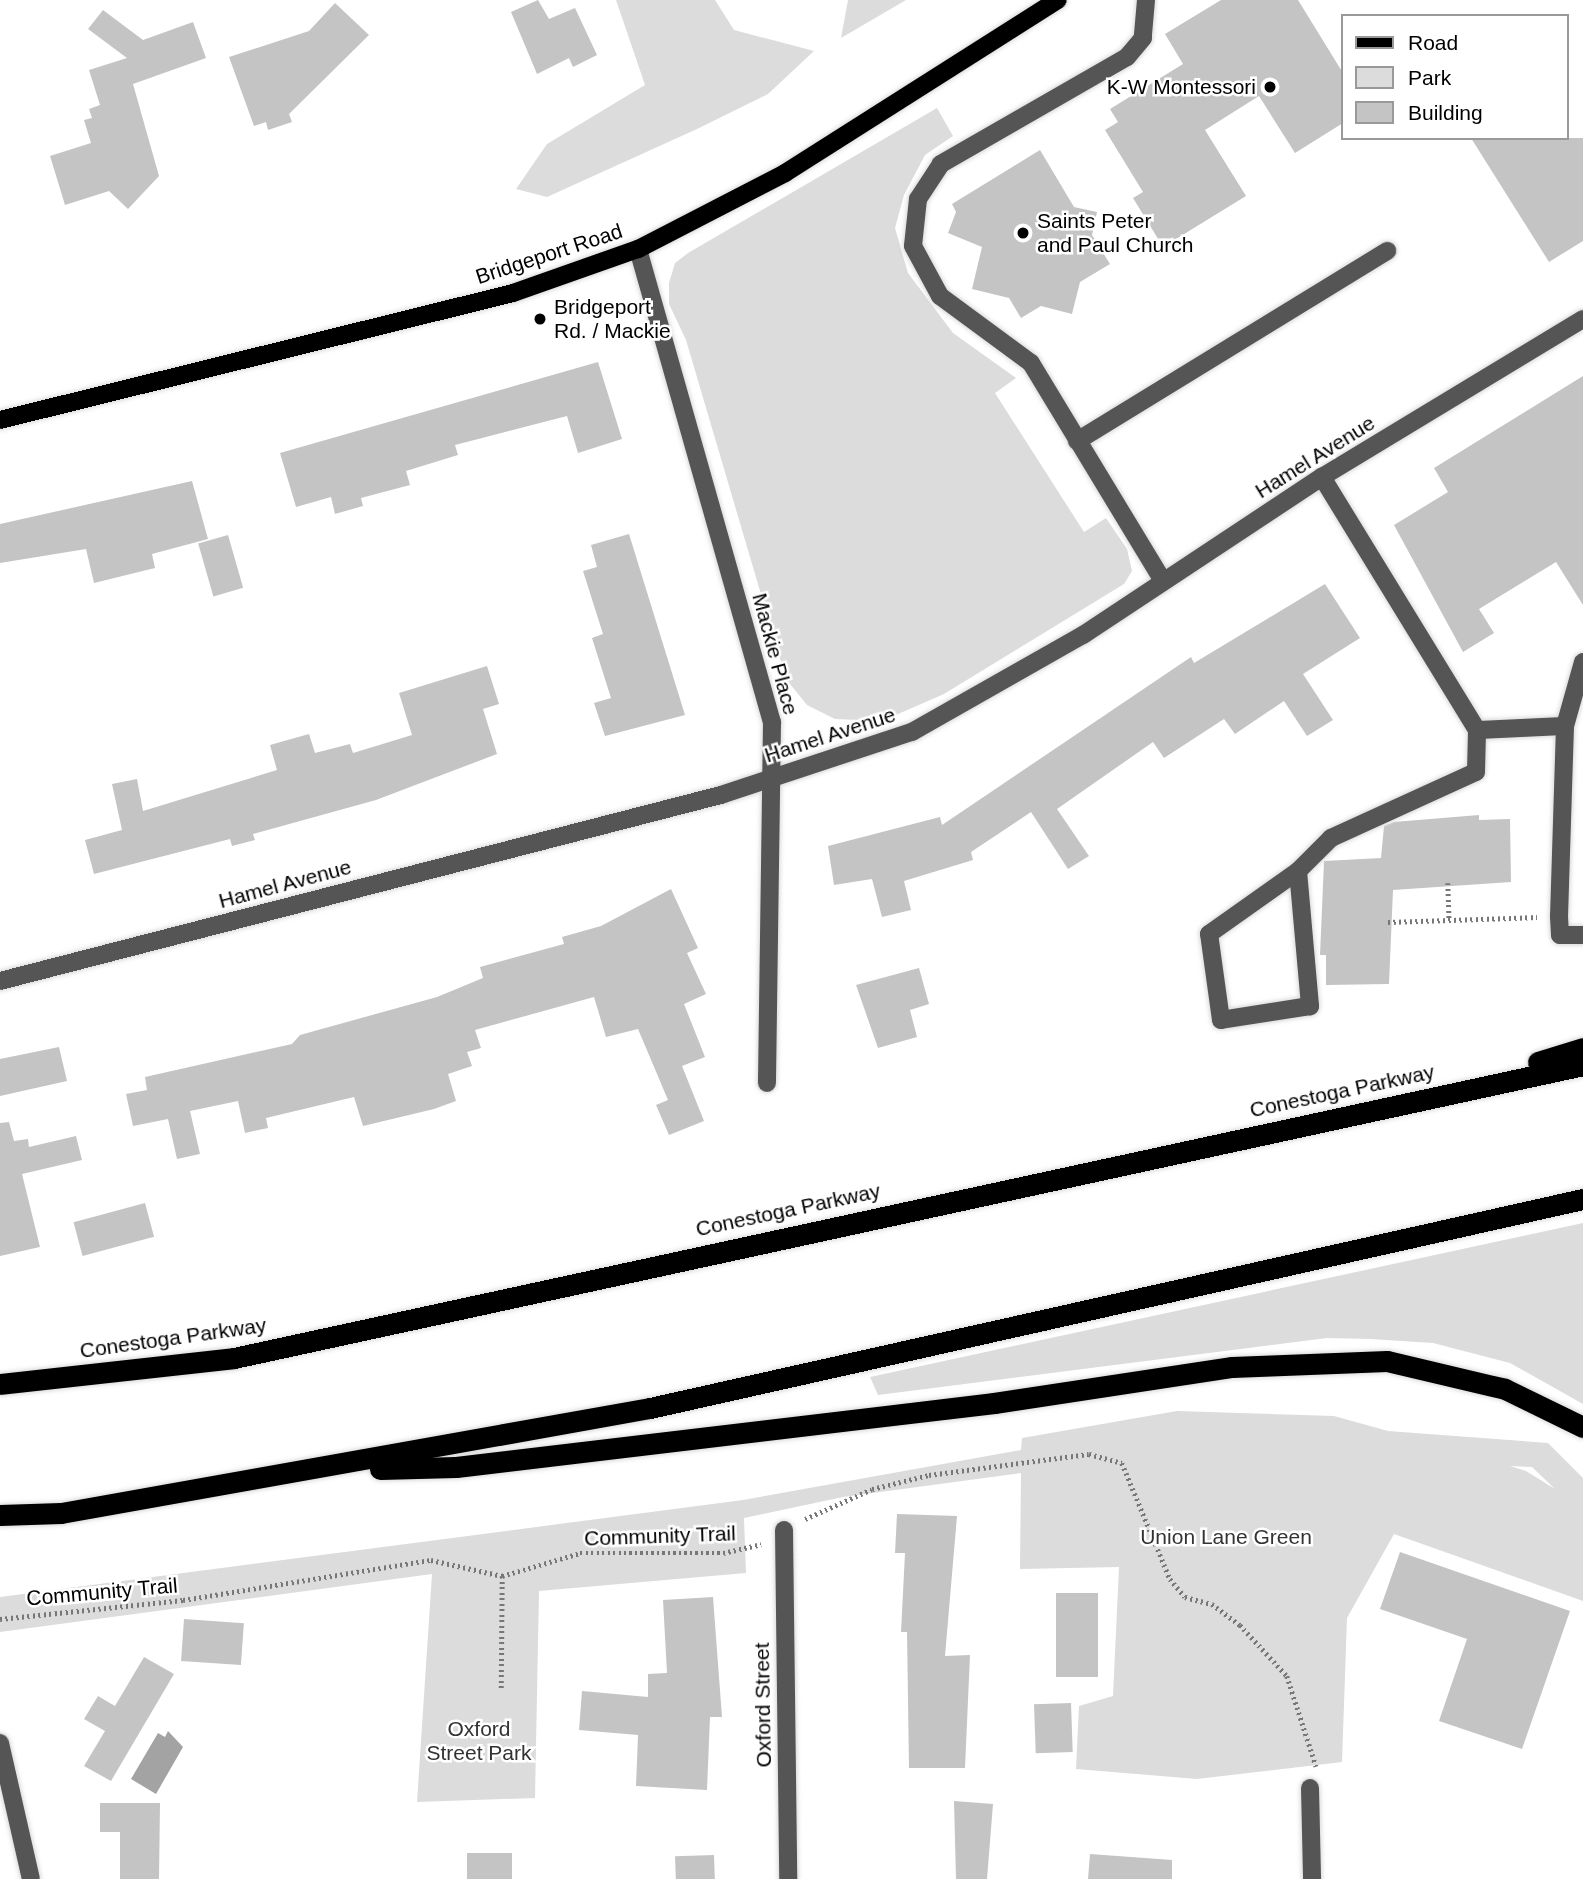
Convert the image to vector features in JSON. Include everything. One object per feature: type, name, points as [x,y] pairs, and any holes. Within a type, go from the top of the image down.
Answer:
[{"type":"highway","points":[[1412,1100],[1583,1048]]},
{"type":"highway","name":"Conestoga Parkway","points":[[0,1384],[234,1358],[1583,1065]]},
{"type":"highway","points":[[0,1516],[61,1513],[314,1471],[650,1408],[1583,1199]]},
{"type":"highway","points":[[314,1471],[457,1467],[994,1403],[1245,1366],[1387,1361],[1504,1389],[1583,1427]]},
{"type":"main road","name":"Bridgeport Road","points":[[0,419],[513,293],[638,249],[785,173],[1058,0]]},
{"type":"street","points":[[1146,0],[1143,38],[1127,57],[941,164],[918,199],[913,246],[940,296],[1031,363],[1163,582]]},
{"type":"street","name":"Mackie Place","points":[[638,249],[772,722],[775,777],[767,1083]]},
{"type":"street","points":[[1077,441],[1387,251]]},
{"type":"street","name":"Hamel Avenue","points":[[0,981],[775,777],[912,732],[1163,582],[1322,477],[1583,319]]},
{"type":"street","points":[[1298,871],[1310,1006],[1220,1020],[1209,934],[1298,871],[1331,838],[1476,772],[1477,730],[1322,477]]},
{"type":"street","points":[[1583,662],[1565,726],[1559,916],[1560,935],[1583,935]]},
{"type":"street","points":[[1477,730],[1565,726]]},
{"type":"street","name":"Oxford Street","points":[[784,1530],[788,1879]]},
{"type":"street","points":[[0,1743],[30,1879]]},
{"type":"street","points":[[1310,1788],[1312,1879]]},
{"type":"path","points":[[1448,883],[1448,920]]},
{"type":"path","points":[[1388,922],[1559,916]]},
{"type":"path","name":"Community Trail","points":[[0,1619],[183,1600],[430,1560],[502,1576],[580,1553],[754,1548],[784,1530],[872,1489],[929,1475],[1089,1454],[1122,1463],[1170,1579],[1185,1597],[1212,1604],[1240,1625],[1287,1676],[1316,1768],[1310,1788]]},
{"type":"path","points":[[501,1688],[502,1576]]},
{"type":"green space","points":[[616,0],[715,0],[734,30],[814,51],[768,94],[697,129],[547,197],[516,189],[547,144],[645,85]]},
{"type":"green space","points":[[848,0],[906,0],[841,38]]},
{"type":"green space","points":[[937,108],[953,136],[925,155],[904,195],[895,228],[908,273],[953,333],[1016,378],[995,393],[1084,532],[1106,518],[1127,549],[1132,571],[1124,584],[944,694],[882,721],[835,719],[807,705],[786,679],[686,340],[669,304],[669,283],[675,263],[688,253]]},
{"type":"green space","points":[[1583,1223],[1583,1404],[1510,1363],[1433,1343],[1370,1339],[1327,1338],[878,1395],[870,1377]]},
{"type":"green space","points":[[1177,1411],[1334,1416],[1388,1431],[1548,1443],[1583,1478],[1583,1601],[1394,1534],[1347,1618],[1342,1762],[1197,1779],[1076,1769],[1079,1706],[1113,1696],[1119,1567],[1020,1569],[1021,1473],[843,1497],[744,1518],[746,1573],[539,1591],[535,1798],[417,1802],[432,1574],[0,1632],[0,1597],[743,1500],[1021,1450],[1022,1438]],"holes":[[[1510,1466],[1532,1467],[1555,1489],[1526,1471]]]},
{"type":"shaded area","points":[[168,1731],[183,1747],[156,1794],[131,1779],[158,1733],[165,1737]]},
{"type":"building","points":[[538,0],[549,19],[575,8],[597,55],[573,67],[569,58],[537,74],[511,12]]},
{"type":"building","points":[[1221,0],[1298,0],[1342,71],[1342,124],[1295,153],[1259,96],[1205,130],[1246,196],[1163,247],[1133,198],[1143,192],[1105,130],[1118,122],[1110,109],[1183,64],[1165,34]]},
{"type":"building","points":[[335,3],[369,35],[289,114],[292,122],[268,130],[266,122],[254,126],[229,57],[309,31]]},
{"type":"building","points":[[103,10],[143,40],[193,22],[206,58],[133,84],[159,176],[128,209],[109,191],[65,205],[50,156],[91,143],[84,120],[92,118],[89,109],[100,105],[89,70],[127,58],[88,29]]},
{"type":"building","points":[[1583,138],[1583,241],[1549,262],[1472,140]]},
{"type":"building","name":"Saints Peter and Paul Church","points":[[1040,150],[1074,207],[1097,212],[1092,235],[1110,264],[1080,282],[1072,314],[1041,306],[1021,318],[1009,298],[972,289],[982,247],[948,233],[956,212],[952,204]]},
{"type":"building","points":[[598,362],[622,439],[578,453],[567,416],[455,445],[458,455],[406,471],[410,485],[361,498],[363,506],[335,514],[331,497],[296,507],[280,453]]},
{"type":"building","points":[[1583,376],[1583,605],[1556,562],[1479,609],[1494,633],[1463,652],[1394,525],[1448,492],[1434,468]]},
{"type":"building","points":[[192,481],[208,539],[152,554],[155,568],[94,583],[86,549],[0,563],[0,524]]},
{"type":"building","points":[[629,534],[685,715],[605,736],[594,703],[611,698],[592,638],[603,634],[583,571],[597,567],[591,545]]},
{"type":"building","points":[[228,535],[243,588],[213,596],[198,544]]},
{"type":"building","points":[[1325,584],[1360,638],[1303,674],[1333,720],[1307,736],[1284,701],[1235,734],[1224,719],[1164,758],[1153,742],[1057,809],[1089,856],[1068,869],[1031,812],[971,852],[973,860],[904,881],[911,910],[882,917],[872,879],[834,885],[828,846],[940,817],[942,825],[1191,657],[1194,663]]},
{"type":"building","points":[[487,666],[499,704],[483,709],[497,754],[376,800],[253,834],[255,840],[232,846],[230,839],[94,874],[85,840],[122,830],[112,784],[137,779],[143,811],[277,770],[270,745],[309,734],[315,753],[350,744],[353,753],[412,735],[399,693]]},
{"type":"building","points":[[1479,815],[1479,820],[1510,819],[1511,882],[1393,890],[1389,984],[1326,985],[1326,955],[1320,955],[1324,861],[1381,858],[1384,826],[1394,822]]},
{"type":"building","points":[[671,889],[698,948],[687,953],[706,994],[684,1004],[705,1057],[682,1066],[704,1121],[669,1135],[656,1105],[668,1100],[638,1029],[606,1037],[594,997],[475,1030],[481,1048],[467,1052],[472,1066],[448,1074],[456,1101],[434,1109],[363,1126],[354,1097],[266,1118],[268,1128],[245,1133],[238,1101],[190,1111],[200,1154],[177,1159],[168,1119],[133,1126],[126,1094],[147,1090],[145,1077],[292,1044],[300,1035],[437,997],[483,978],[480,967],[564,944],[562,937],[601,926]]},
{"type":"building","points":[[919,968],[929,1004],[910,1010],[917,1037],[878,1048],[856,985]]},
{"type":"building","points":[[59,1047],[67,1081],[0,1096],[0,1059]]},
{"type":"building","points":[[9,1122],[14,1141],[28,1139],[29,1147],[76,1136],[82,1160],[22,1174],[40,1247],[0,1256],[0,1123]]},
{"type":"building","points":[[145,1203],[154,1237],[83,1256],[74,1222]]},
{"type":"building","points":[[897,1514],[957,1516],[945,1656],[970,1655],[965,1768],[909,1768],[907,1632],[901,1632],[905,1553],[895,1553]]},
{"type":"building","points":[[1400,1552],[1570,1611],[1522,1749],[1439,1721],[1467,1639],[1380,1609]]},
{"type":"building","points":[[1056,1593],[1098,1593],[1098,1677],[1056,1677]]},
{"type":"building","points":[[713,1597],[722,1717],[710,1717],[707,1790],[636,1786],[638,1735],[579,1730],[582,1691],[648,1697],[648,1674],[667,1673],[663,1600]]},
{"type":"building","points":[[184,1619],[244,1623],[241,1665],[181,1661]]},
{"type":"building","points":[[144,1657],[174,1674],[111,1781],[84,1766],[105,1731],[84,1719],[98,1696],[115,1706]]},
{"type":"building","points":[[1071,1703],[1073,1752],[1036,1753],[1034,1704]]},
{"type":"building","points":[[954,1801],[993,1804],[987,1879],[956,1879]]},
{"type":"building","points":[[100,1803],[160,1803],[159,1879],[120,1879],[120,1832],[100,1832]]},
{"type":"building","points":[[467,1853],[512,1853],[512,1879],[467,1879]]},
{"type":"building","points":[[1090,1854],[1172,1860],[1172,1879],[1088,1879]]},
{"type":"building","points":[[714,1855],[715,1879],[676,1879],[675,1856]]},
{"type":"place","name":"K-W Montessori","points":[[1270,87]]},
{"type":"place","name":"Saints Peter and Paul Church","points":[[1023,233]]},
{"type":"place","name":"Bridgeport Rd. / Mackie","points":[[540,319]]},
{"type":"park label","name":"Union Lane Green","points":[[1226,1537]]},
{"type":"park label","name":"Oxford Street Park","points":[[479,1741]]}]
